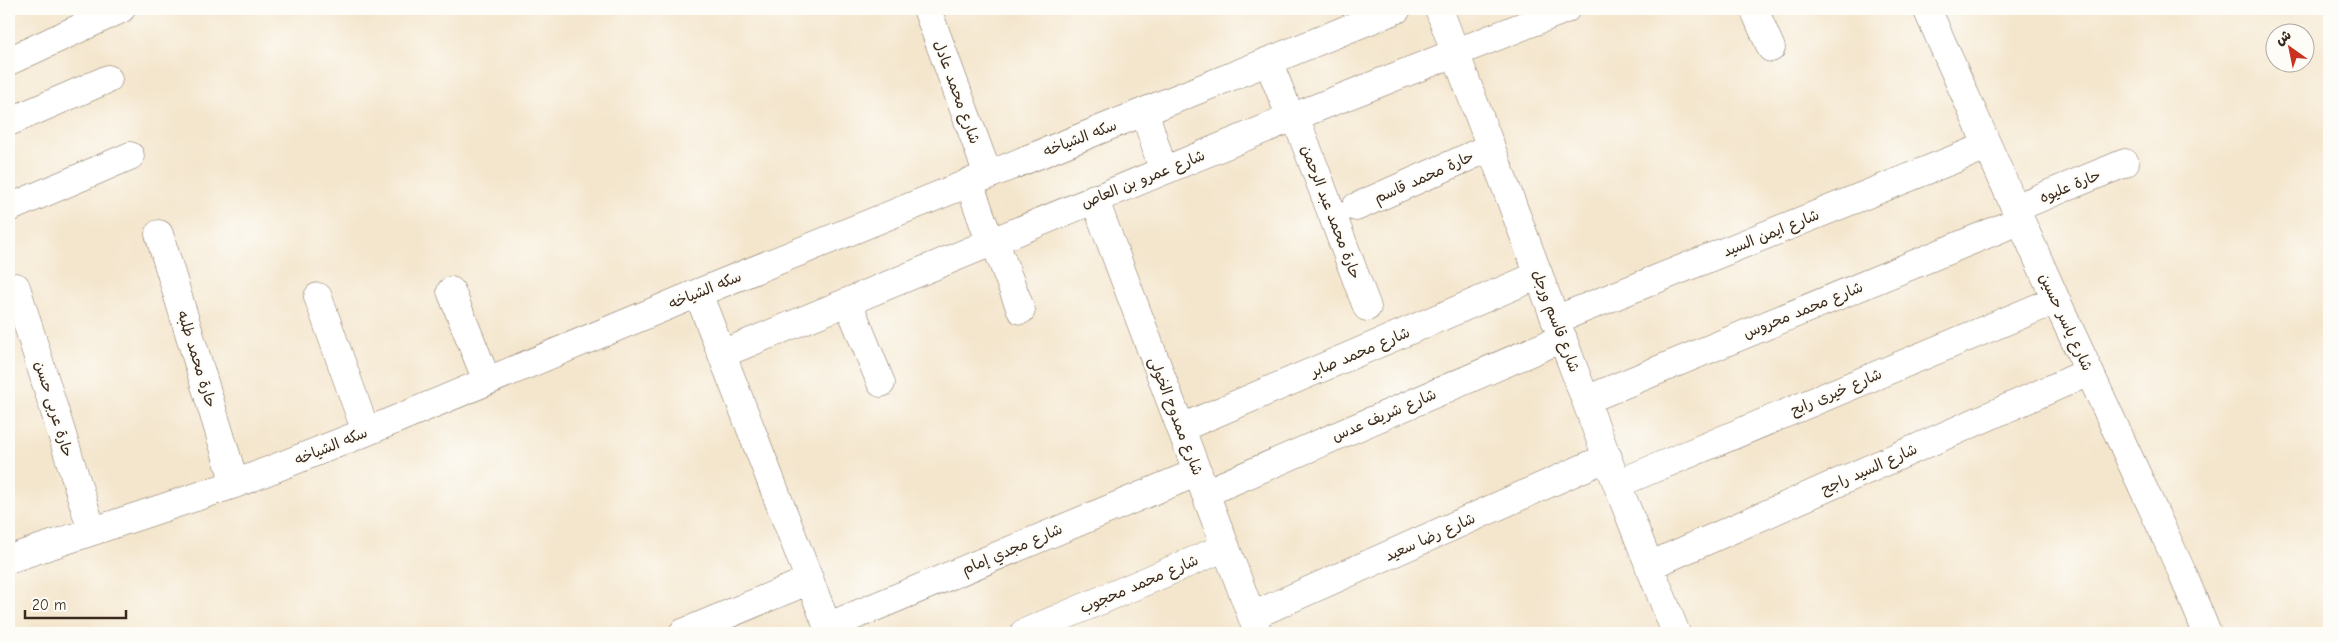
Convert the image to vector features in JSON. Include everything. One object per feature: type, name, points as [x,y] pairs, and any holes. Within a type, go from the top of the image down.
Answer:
[{"type":"street","points":[[9,61],[121,9]]},
{"type":"street","name":"شارع محمد عادل","points":[[927,9],[978,178],[992,241],[1021,310]]},
{"type":"street","name":"سكه الشياخه","points":[[9,560],[235,484],[366,432],[978,178],[1145,113],[1397,9]]},
{"type":"street","name":"شارع قاسم ورجل","points":[[1439,9],[1617,484],[1676,633]]},
{"type":"street","name":"شارع عمرو بن العاص","points":[[722,354],[1094,198],[1566,9]]},
{"type":"street","points":[[1754,9],[1771,48]]},
{"type":"street","name":"شارع ياسر حسين","points":[[1927,9],[2056,300],[2182,572],[2207,633]]},
{"type":"street","name":"حارة محمد عبد الرحمن","points":[[1268,61],[1293,117],[1367,307]]},
{"type":"street","points":[[9,122],[108,79]]},
{"type":"street","points":[[1145,113],[1163,170]]},
{"type":"street","name":"شارع ايمن السيد","points":[[1559,329],[1987,146]]},
{"type":"street","name":"حارة محمد قاسم","points":[[1356,207],[1491,148]]},
{"type":"street","points":[[9,208],[130,156]]},
{"type":"street","name":"حارة عليوه","points":[[2018,214],[2125,163]]},
{"type":"street","name":"شارع ممدوح الخولى","points":[[1094,198],[1255,625]]},
{"type":"street","name":"شارع محمد محروس","points":[[1586,400],[2018,214]]},
{"type":"street","name":"حارة محمد طلبه","points":[[159,234],[235,484]]},
{"type":"street","name":"شارع محمد صابر","points":[[1181,428],[1539,275]]},
{"type":"street","name":"حارة عربى حسن","points":[[16,287],[92,531]]},
{"type":"street","points":[[451,292],[487,381]]},
{"type":"street","points":[[698,293],[828,630]]},
{"type":"street","points":[[318,297],[366,432]]},
{"type":"street","name":"شارع خيرى رابح","points":[[1617,484],[2056,300]]},
{"type":"street","points":[[848,302],[882,383]]},
{"type":"street","name":"شارع شريف عدس","points":[[1201,482],[1559,329]]},
{"type":"street","name":"شارع السيد راجح","points":[[1649,566],[2089,372]]},
{"type":"street","name":"شارع رضا سعيد","points":[[1255,625],[1608,457]]},
{"type":"street","name":"شارع مجدي إمام","points":[[828,630],[1201,482]]},
{"type":"street","name":"شارع محمد محجوب","points":[[1024,633],[1226,547]]},
{"type":"street","points":[[683,633],[810,580]]}]
